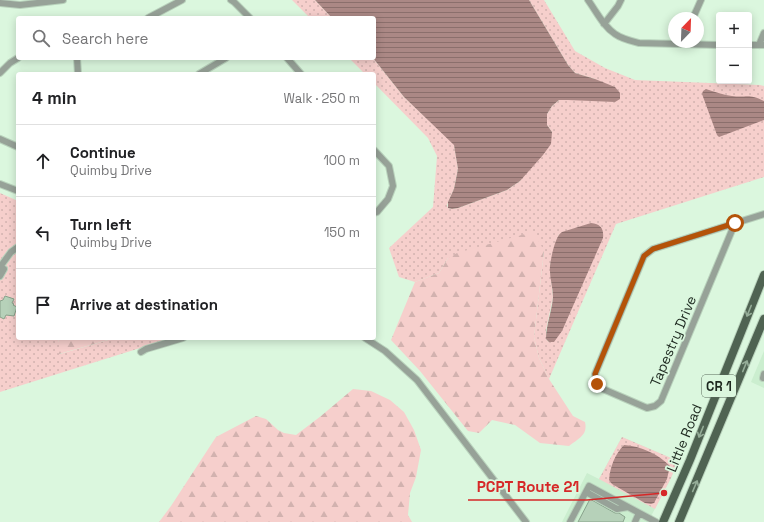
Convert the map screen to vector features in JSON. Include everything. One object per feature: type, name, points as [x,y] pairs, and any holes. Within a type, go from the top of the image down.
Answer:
[{"type":"main road","name":"Little Road","points":[[663,522],[690,460],[764,275]]},
{"type":"main road","name":"Little Road","points":[[679,522],[762,328],[764,319]]},
{"type":"street","points":[[0,3],[63,0]]},
{"type":"street","points":[[152,16],[182,0]]},
{"type":"street","points":[[231,0],[248,16]]},
{"type":"street","points":[[588,0],[604,24],[615,34],[639,42],[668,43]]},
{"type":"street","points":[[604,24],[621,0]]},
{"type":"street","points":[[696,12],[701,0]]},
{"type":"street","points":[[761,45],[764,33]]},
{"type":"street","points":[[704,44],[716,45]]},
{"type":"street","points":[[0,73],[16,59]]},
{"type":"street","points":[[77,60],[78,72]]},
{"type":"street","points":[[202,72],[223,60]]},
{"type":"street","points":[[288,60],[299,72]]},
{"type":"street","points":[[0,139],[16,146]]},
{"type":"street","points":[[376,152],[389,166],[393,186],[388,199],[376,212]]},
{"type":"street","points":[[0,184],[16,190]]},
{"type":"street","points":[[735,223],[764,214]]},
{"type":"street","name":"Tapestry Drive","points":[[735,223],[661,401],[655,406],[647,408],[603,389],[597,384],[595,374],[644,256],[653,249],[735,223]]},
{"type":"street","points":[[0,276],[4,269],[0,267],[11,252],[16,248]]},
{"type":"street","points":[[141,352],[176,340]]},
{"type":"street","points":[[368,340],[386,351],[417,380],[526,522]]},
{"type":"street","points":[[764,374],[764,378]]},
{"type":"street","points":[[570,522],[589,486],[656,522]]},
{"type":"street","points":[[635,522],[639,513]]},
{"type":"shaded area","points":[[315,0],[529,0],[568,65],[575,73],[615,87],[620,93],[620,99],[615,102],[559,100],[552,106],[547,114],[547,125],[552,132],[551,144],[520,181],[507,190],[458,208],[448,208],[448,202],[454,189],[458,169],[454,145],[404,97],[375,60],[376,60],[376,16],[330,16]]},
{"type":"shaded area","points":[[706,89],[729,96],[751,96],[764,101],[764,120],[719,137],[702,94]]},
{"type":"shaded area","points":[[591,223],[597,224],[601,228],[603,238],[562,331],[554,342],[549,342],[546,339],[546,334],[553,297],[550,266],[555,242],[562,232]]},
{"type":"shaded area","points":[[764,351],[764,388],[751,382]]},
{"type":"shaded area","points":[[622,437],[678,461],[671,478],[648,522],[562,522],[587,473],[599,479]]},
{"type":"shaded area","points":[[624,445],[649,451],[670,466],[667,479],[654,503],[645,503],[612,484],[609,480],[610,470],[618,452]]},
{"type":"green space","points":[[292,0],[315,0],[330,16],[308,16]]},
{"type":"green space","points":[[529,0],[544,0],[575,51],[605,68],[635,80],[764,86],[764,177],[616,224],[549,379],[539,358],[534,337],[544,251],[448,258],[439,273],[415,282],[399,277],[389,248],[433,207],[437,156],[428,138],[376,85],[376,72],[363,72],[351,60],[375,60],[404,97],[454,144],[458,169],[454,189],[447,205],[448,208],[452,209],[507,190],[520,181],[552,132],[547,125],[547,114],[552,106],[559,100],[568,100],[595,79],[575,73],[568,65]],"holes":[[[559,234],[549,342],[546,339],[546,330],[553,297],[550,266]]]},
{"type":"green space","points":[[0,193],[16,200],[16,340],[58,340],[60,354],[108,340],[166,340],[0,392]]},
{"type":"green space","points":[[532,232],[535,234],[544,251],[534,337],[539,358],[549,379],[573,416],[585,422],[586,426],[582,436],[569,446],[540,443],[515,425],[492,420],[479,433],[468,431],[420,371],[391,340],[415,282],[439,273],[448,258],[457,253]]},
{"type":"green space","points":[[58,340],[108,340],[59,354]]},
{"type":"green space","points":[[353,389],[371,391],[390,400],[404,412],[414,430],[421,450],[416,477],[410,493],[408,515],[412,522],[159,522],[216,437],[256,416],[266,419],[278,430],[284,433],[296,435]]},
{"type":"green space","points":[[622,437],[678,461],[655,509],[599,479]]},
{"type":"building","points":[[5,296],[14,299],[12,303],[16,306],[16,310],[14,316],[6,315],[4,319],[0,317],[0,301],[3,300]]},
{"type":"building","points":[[590,499],[625,517],[623,522],[578,522]]},
{"type":"place","name":"PCPT Route 21","points":[[664,493]]},
{"type":"route","points":[[597,384],[595,374],[644,256],[653,249],[735,223]]}]
